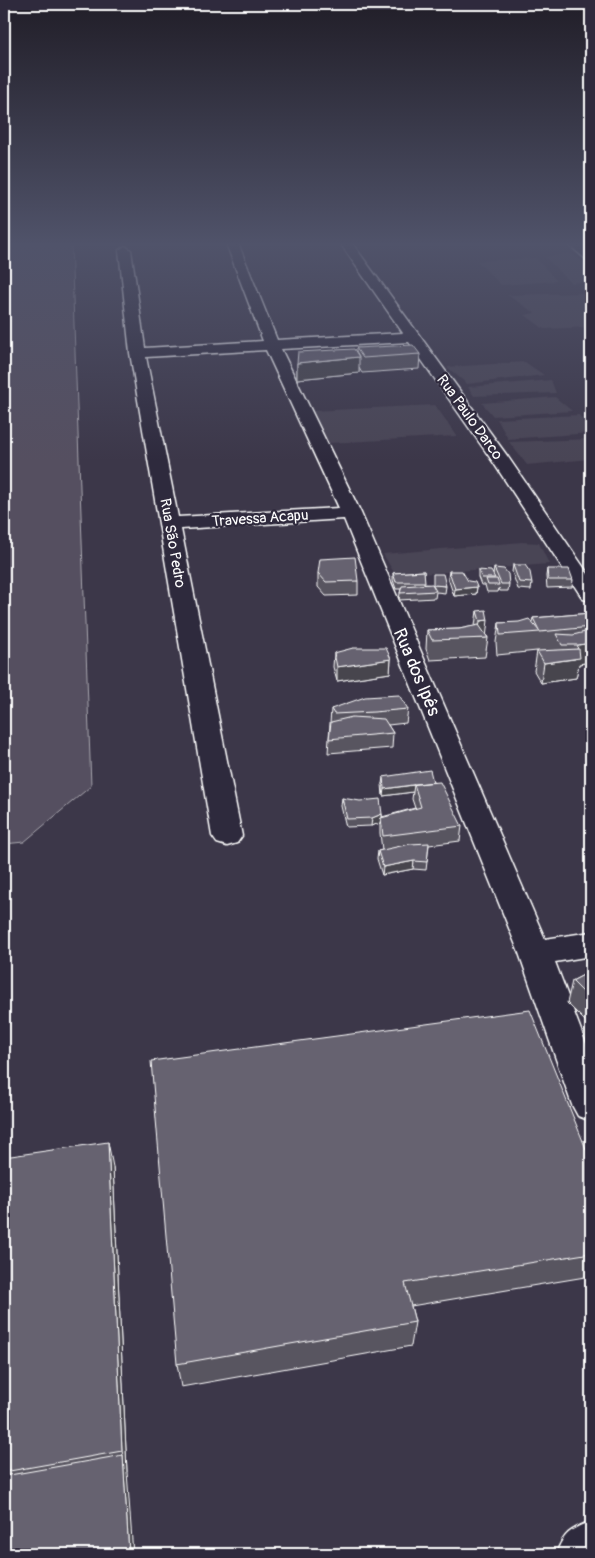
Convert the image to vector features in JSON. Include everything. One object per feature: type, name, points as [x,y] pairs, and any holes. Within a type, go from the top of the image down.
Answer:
[{"type":"main road","name":"Rua São Pedro","points":[[133,316],[138,353],[227,836]]},
{"type":"main road","name":"Rua dos Ipês","points":[[260,316],[271,344],[350,513],[535,954],[591,1105]]},
{"type":"main road","name":"Rua Paulo Darco","points":[[397,316],[502,461],[591,594]]},
{"type":"main road","points":[[138,353],[412,337]]},
{"type":"main road","name":"Travessa Acapu","points":[[170,524],[350,513]]},
{"type":"main road","points":[[535,954],[591,944]]},
{"type":"main road","points":[[580,1554],[591,1546]]},
{"type":"shaded area","points":[[4,316],[74,316],[91,786],[24,842],[4,844]]},
{"type":"shaded area","points":[[526,316],[591,316],[591,327],[544,329]]},
{"type":"shaded area","points":[[525,362],[544,375],[467,384],[447,367]]},
{"type":"shaded area","points":[[551,380],[556,393],[474,396],[468,387]]},
{"type":"shaded area","points":[[555,397],[572,411],[493,416],[482,403]]},
{"type":"shaded area","points":[[435,405],[457,436],[329,443],[310,411]]},
{"type":"shaded area","points":[[579,415],[591,433],[508,439],[497,419]]},
{"type":"shaded area","points":[[591,439],[591,459],[527,465],[509,442]]},
{"type":"shaded area","points":[[522,542],[539,543],[549,564],[396,576],[383,554]]},
{"type":"building","points":[[413,345],[420,354],[363,358],[356,348]]},
{"type":"building","points":[[354,349],[359,357],[297,363],[298,352]]},
{"type":"building","points":[[355,557],[358,581],[326,582],[318,573],[320,559]]},
{"type":"building","points":[[513,565],[525,565],[530,572],[532,583],[519,582]]},
{"type":"building","points":[[494,568],[504,569],[508,574],[509,584],[501,584]]},
{"type":"building","points":[[547,569],[569,569],[573,580],[548,580]]},
{"type":"building","points":[[478,570],[491,571],[495,578],[482,578]]},
{"type":"building","points":[[424,571],[425,582],[396,582],[393,573]]},
{"type":"building","points":[[449,571],[462,571],[468,581],[475,582],[477,587],[455,589]]},
{"type":"building","points":[[433,574],[443,574],[446,586],[433,585]]},
{"type":"building","points":[[486,579],[497,579],[499,585],[488,585]]},
{"type":"building","points":[[432,584],[436,591],[400,593],[402,586]]},
{"type":"building","points":[[486,610],[488,620],[480,621],[477,611]]},
{"type":"building","points":[[591,613],[591,627],[540,632],[533,618]]},
{"type":"building","points":[[529,619],[540,632],[500,635],[499,623],[519,622]]},
{"type":"building","points":[[479,625],[488,638],[432,640],[427,630],[459,629]]},
{"type":"building","points":[[589,631],[591,643],[578,645],[562,645],[556,634],[573,635]]},
{"type":"building","points":[[353,648],[386,648],[391,659],[337,667],[334,653]]},
{"type":"building","points":[[579,649],[580,658],[544,663],[537,651]]},
{"type":"building","points":[[399,695],[408,709],[334,714],[331,709],[365,697]]},
{"type":"building","points":[[352,717],[384,719],[393,733],[329,739],[331,722]]},
{"type":"building","points":[[430,770],[433,782],[384,789],[383,777]]},
{"type":"building","points":[[440,782],[462,826],[383,836],[381,818],[421,807],[414,784]]},
{"type":"building","points":[[342,798],[360,801],[380,799],[382,814],[372,818],[347,819]]},
{"type":"building","points":[[429,843],[427,862],[414,861],[383,867],[378,851],[410,844]]},
{"type":"building","points":[[591,971],[591,1000],[572,981]]},
{"type":"building","points":[[530,1010],[591,1161],[591,1253],[405,1283],[415,1322],[177,1364],[151,1061]]},
{"type":"building","points":[[108,1142],[122,1451],[4,1472],[4,1157]]},
{"type":"building","points":[[123,1455],[129,1554],[4,1554],[4,1476]]}]
